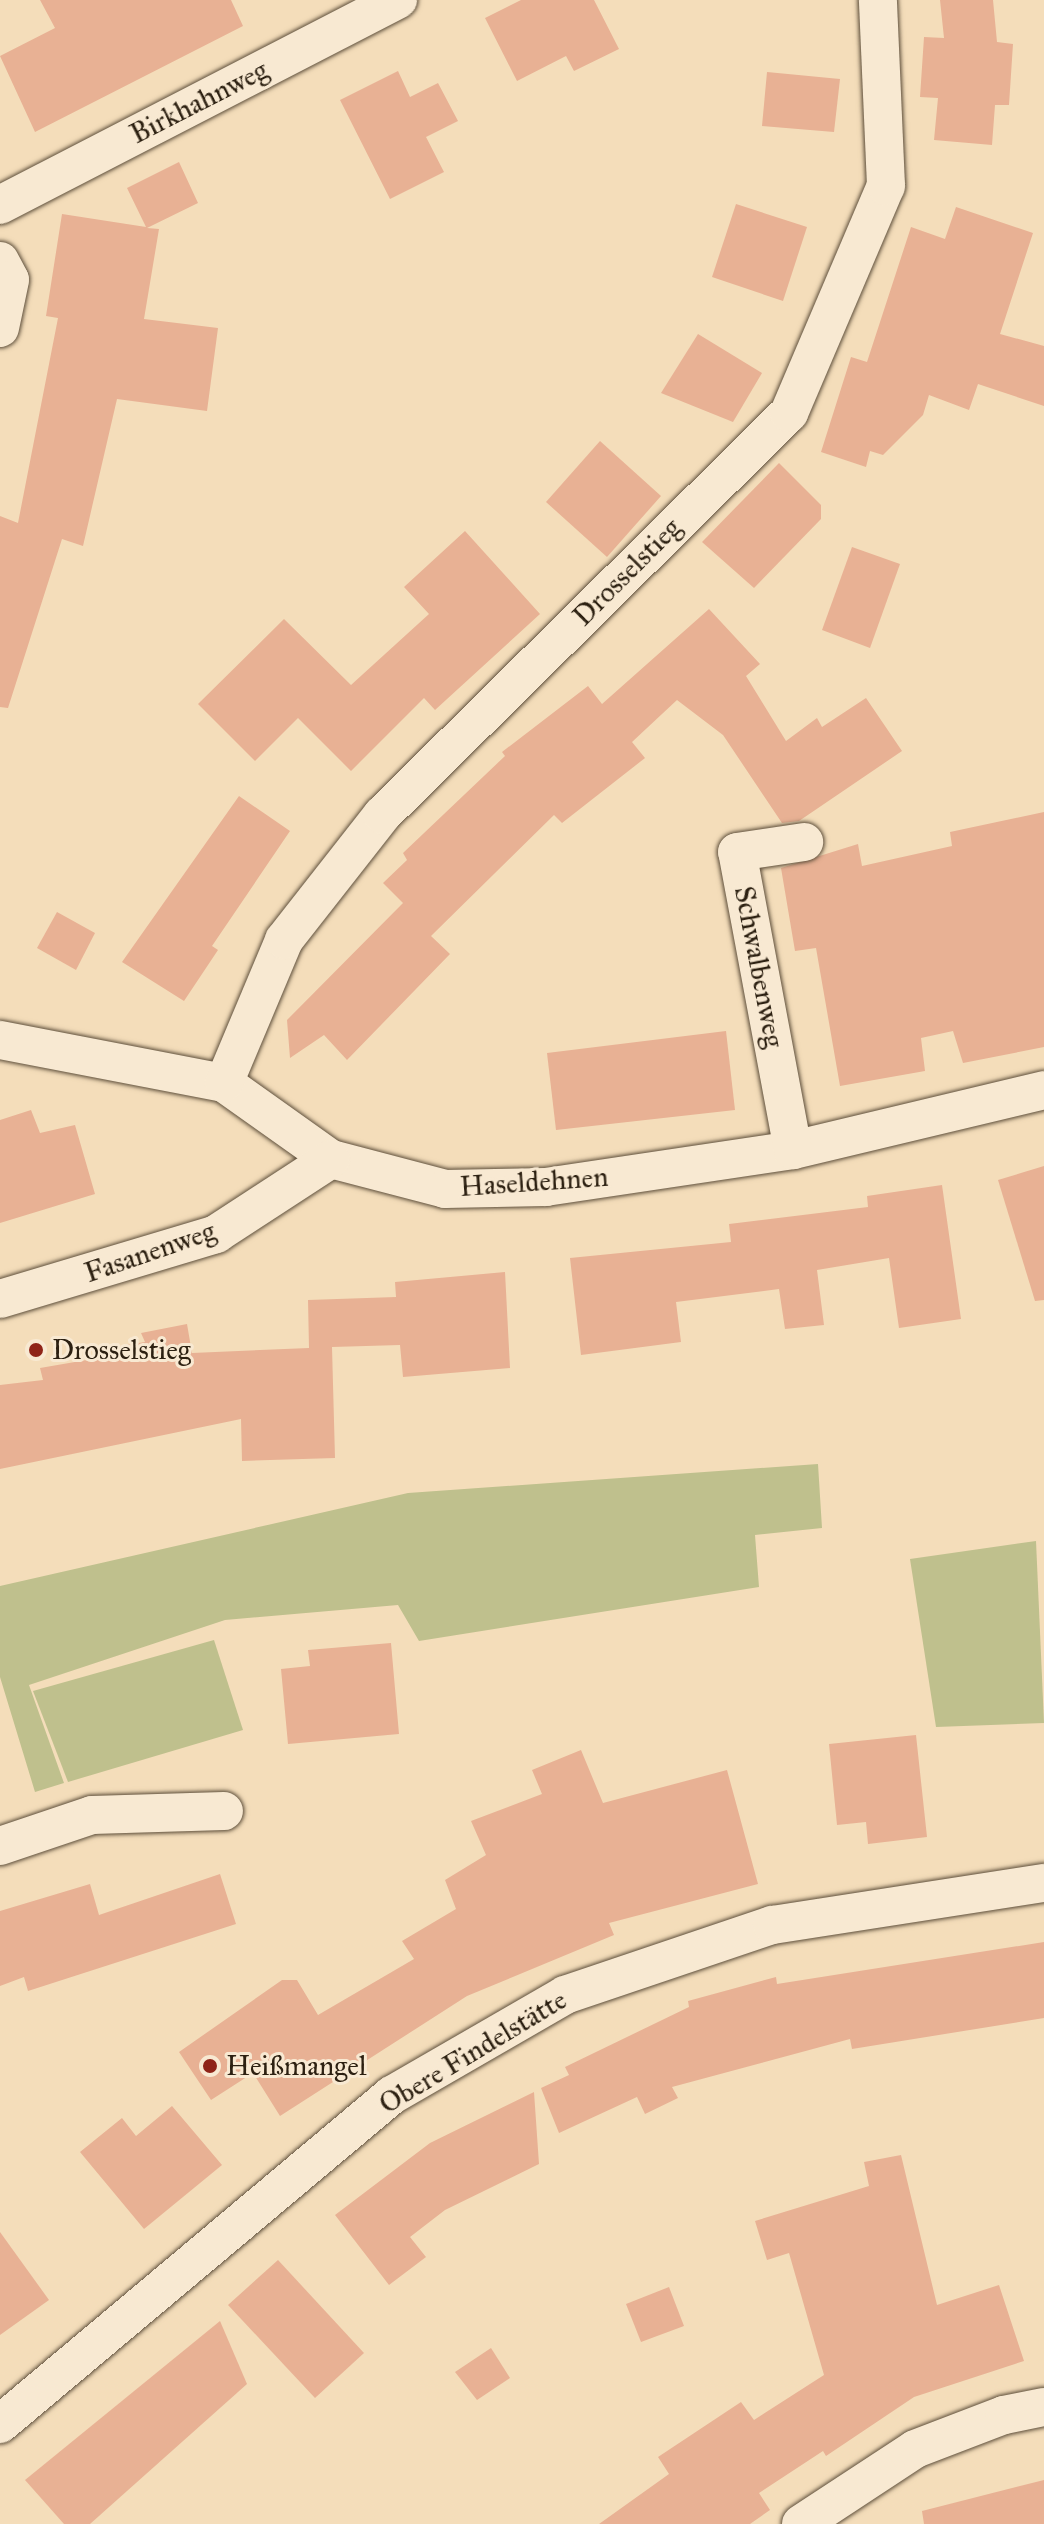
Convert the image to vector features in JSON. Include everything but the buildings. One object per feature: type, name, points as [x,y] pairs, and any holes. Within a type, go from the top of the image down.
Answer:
[{"type":"street","name":"Birkhahnweg","points":[[0,205],[398,0]]},
{"type":"street","name":"Drosselstieg","points":[[224,1083],[284,940],[382,815],[789,413],[886,186],[878,0]]},
{"type":"street","points":[[0,261],[10,280],[0,328]]},
{"type":"street","name":"Schwalbenweg","points":[[793,1150],[737,852],[804,842]]},
{"type":"street","name":"Haseldehnen","points":[[0,1040],[224,1083],[331,1159],[445,1189],[546,1187],[793,1150],[1044,1090]]},
{"type":"street","name":"Fasanenweg","points":[[0,1299],[216,1234],[331,1159]]},
{"type":"street","points":[[0,1846],[92,1815],[224,1811]]},
{"type":"street","name":"Obere Findelstätte","points":[[0,2424],[392,2095],[565,1995],[772,1925],[1044,1883]]},
{"type":"street","points":[[801,2524],[915,2449],[1004,2415],[1044,2407]]},
{"type":"green space","points":[[818,1464],[822,1528],[755,1535],[759,1587],[419,1641],[398,1605],[225,1620],[29,1685],[64,1783],[35,1792],[0,1677],[0,1586],[408,1493]]},
{"type":"green space","points":[[1036,1541],[1044,1723],[936,1727],[910,1559]]},
{"type":"green space","points":[[214,1640],[243,1730],[68,1782],[33,1691]]},
{"type":"place","name":"Drosselstieg","points":[[36,1350]]},
{"type":"place","name":"Heißmangel","points":[[210,2066]]}]
